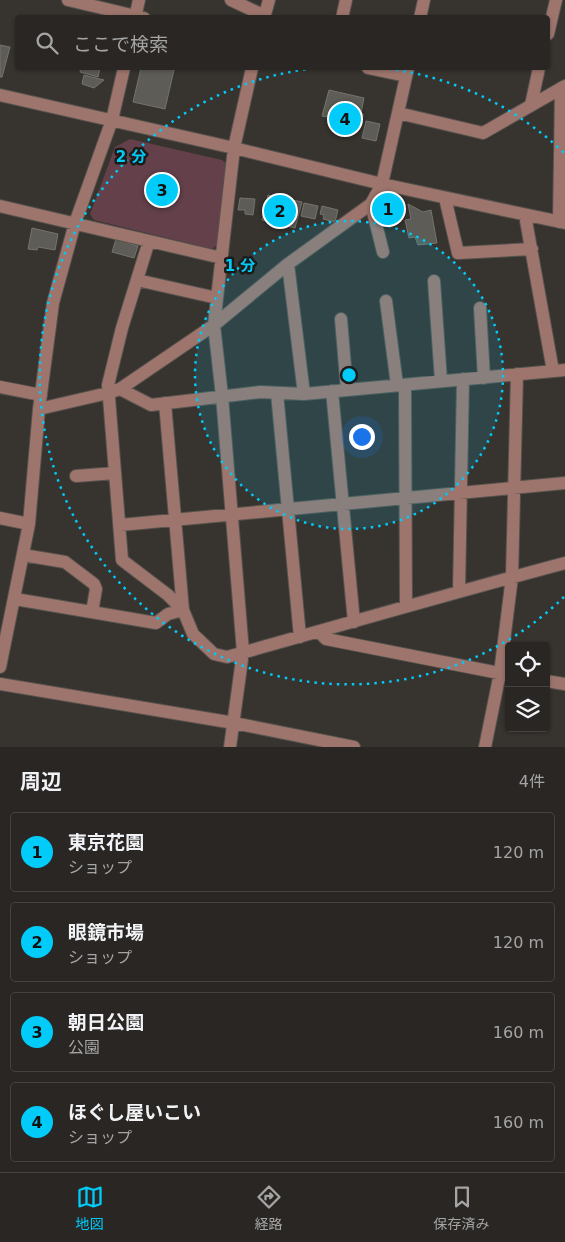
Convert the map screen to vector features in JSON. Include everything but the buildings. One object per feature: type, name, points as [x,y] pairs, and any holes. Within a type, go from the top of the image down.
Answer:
[{"type":"street","points":[[68,0],[130,15]]},
{"type":"street","points":[[138,0],[138,15]]},
{"type":"street","points":[[231,0],[261,15]]},
{"type":"street","points":[[265,15],[269,0]]},
{"type":"street","points":[[343,15],[346,0]]},
{"type":"street","points":[[421,15],[424,0]]},
{"type":"street","points":[[550,26],[556,0]]},
{"type":"street","points":[[0,667],[29,524],[39,409],[53,303],[75,223],[112,120],[124,70]]},
{"type":"street","points":[[230,747],[243,652],[222,396],[214,325],[234,148],[252,70]]},
{"type":"street","points":[[39,409],[114,391],[214,325],[288,264],[371,204],[382,184],[407,72],[388,70]]},
{"type":"street","points":[[531,105],[539,70]]},
{"type":"street","points":[[0,95],[382,184],[562,223],[563,87],[484,133],[398,113]]},
{"type":"street","points":[[445,198],[458,252],[532,250]]},
{"type":"street","points":[[371,204],[383,252]]},
{"type":"street","points":[[0,206],[222,258]]},
{"type":"street","points":[[149,240],[122,328],[108,385],[114,391],[151,405],[260,392],[304,394],[559,371],[526,215]]},
{"type":"street","points":[[288,264],[304,394]]},
{"type":"street","points":[[137,280],[217,298]]},
{"type":"street","points":[[434,281],[441,381]]},
{"type":"street","points":[[386,301],[401,385],[406,499],[406,606]]},
{"type":"street","points":[[480,308],[484,378]]},
{"type":"street","points":[[342,320],[347,390]]},
{"type":"street","points":[[485,747],[504,674],[512,577],[517,374]]},
{"type":"street","points":[[459,592],[464,379]]},
{"type":"street","points":[[0,387],[41,395]]},
{"type":"street","points":[[114,391],[115,473],[122,560],[168,595],[183,610]]},
{"type":"street","points":[[332,391],[354,622]]},
{"type":"street","points":[[277,393],[300,637]]},
{"type":"street","points":[[165,403],[183,610],[193,634],[214,654],[226,657],[565,563]]},
{"type":"street","points":[[76,476],[115,473]]},
{"type":"street","points":[[120,525],[232,516],[565,483]]},
{"type":"street","points":[[0,518],[29,524]]},
{"type":"street","points":[[23,555],[65,562],[94,584],[96,589],[92,612]]},
{"type":"street","points":[[15,599],[156,623],[168,614],[183,610]]},
{"type":"street","points":[[320,632],[326,640],[504,674]]},
{"type":"street","points":[[550,682],[565,684]]},
{"type":"street","points":[[0,684],[234,723],[354,747]]},
{"type":"shaded area","points":[[130,139],[222,160],[228,165],[218,244],[212,249],[94,220],[90,214],[115,147]]},
{"type":"place","name":"ほぐし屋いこい","points":[[345,119]]},
{"type":"place","name":"朝日公園","points":[[162,190]]},
{"type":"place","name":"東京花園","points":[[388,209]]},
{"type":"place","name":"眼鏡市場","points":[[280,211]]}]
